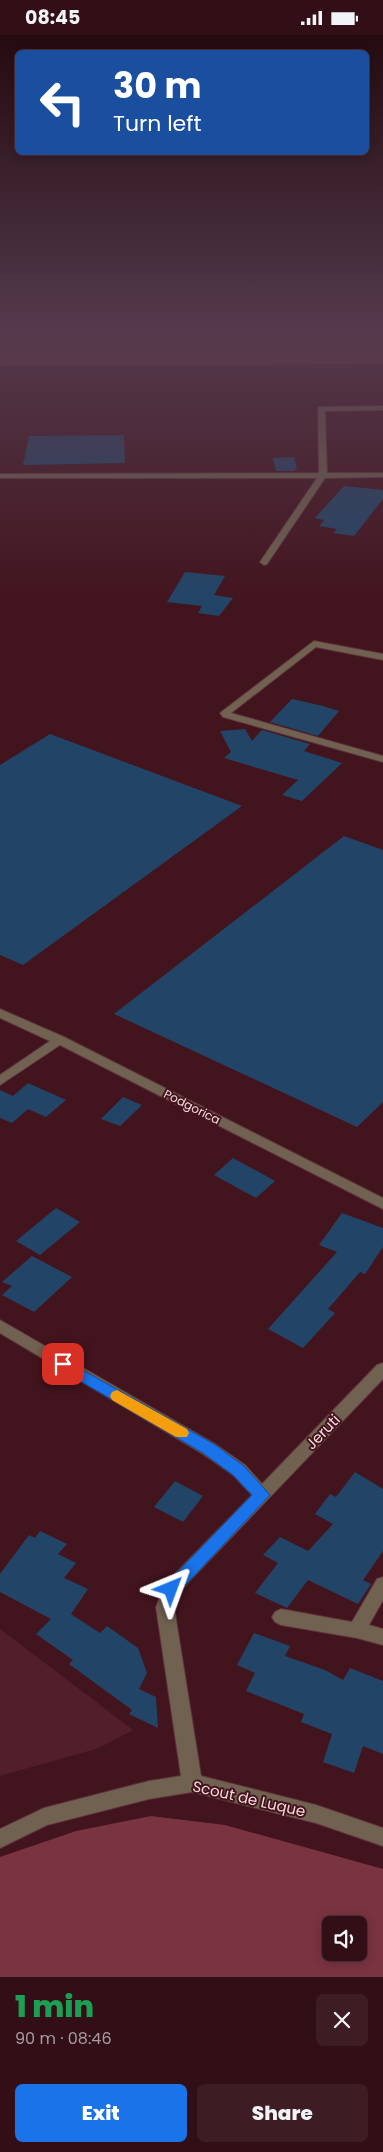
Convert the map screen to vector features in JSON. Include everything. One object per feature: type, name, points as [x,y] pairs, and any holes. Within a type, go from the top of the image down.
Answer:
[{"type":"street","points":[[264,562],[323,475],[322,423]]},
{"type":"street","points":[[0,476],[383,475]]},
{"type":"street","points":[[383,657],[314,644],[225,713],[383,759]]},
{"type":"street","name":"Podgorica","points":[[0,1013],[59,1040],[383,1204]]},
{"type":"street","points":[[0,1081],[59,1040]]},
{"type":"street","points":[[0,1326],[209,1449],[239,1470],[262,1495]]},
{"type":"street","name":"Jeruti","points":[[192,1783],[165,1607],[171,1589],[383,1369]]},
{"type":"street","points":[[357,1630],[383,1584]]},
{"type":"street","points":[[281,1617],[357,1630],[383,1637]]},
{"type":"street","name":"Scout de Luque","points":[[0,1839],[44,1817],[149,1790],[192,1783],[316,1814],[383,1837]]},
{"type":"shaded area","points":[[0,1629],[133,1730],[99,1748],[0,1776]]},
{"type":"shaded area","points":[[151,1816],[225,1825],[383,1869],[383,1977],[0,1977],[0,1857],[76,1831]]},
{"type":"building","points":[[124,435],[125,463],[23,465],[29,436]]},
{"type":"building","points":[[294,457],[297,468],[294,471],[276,471],[273,458]]},
{"type":"building","points":[[344,486],[383,490],[383,499],[354,536],[333,533],[337,529],[319,526],[324,520],[315,518]]},
{"type":"building","points":[[185,572],[225,576],[214,595],[233,598],[219,616],[198,613],[202,606],[167,602]]},
{"type":"building","points":[[292,699],[339,711],[318,736],[270,722]]},
{"type":"building","points":[[245,729],[252,741],[262,730],[310,744],[304,751],[342,763],[302,801],[282,795],[298,780],[224,758],[231,752],[220,731]]},
{"type":"building","points":[[50,734],[242,806],[23,965],[0,955],[0,765]]},
{"type":"building","points":[[344,836],[383,850],[383,1102],[357,1127],[114,1014]]},
{"type":"building","points":[[28,1083],[66,1100],[46,1117],[28,1109],[12,1123],[0,1118],[0,1090],[13,1096]]},
{"type":"building","points":[[123,1097],[142,1105],[120,1126],[101,1119]]},
{"type":"building","points":[[233,1158],[275,1181],[256,1198],[214,1175]]},
{"type":"building","points":[[56,1208],[80,1222],[40,1255],[16,1241]]},
{"type":"building","points":[[342,1213],[383,1228],[383,1247],[365,1274],[360,1272],[328,1309],[335,1313],[303,1348],[268,1329],[337,1252],[319,1245]]},
{"type":"building","points":[[32,1256],[72,1277],[34,1312],[2,1295],[12,1286],[2,1282]]},
{"type":"building","points":[[355,1472],[383,1489],[383,1551],[363,1580],[371,1584],[358,1604],[308,1580],[287,1608],[255,1593],[278,1563],[263,1555],[280,1537],[308,1551],[333,1524],[315,1514],[330,1494],[336,1497]]},
{"type":"building","points":[[175,1481],[203,1496],[183,1522],[154,1507]]},
{"type":"building","points":[[40,1531],[67,1544],[58,1554],[76,1563],[64,1578],[88,1589],[71,1614],[100,1633],[107,1626],[138,1648],[147,1673],[139,1689],[156,1697],[158,1728],[129,1714],[132,1710],[69,1664],[73,1660],[36,1634],[51,1619],[0,1592],[0,1574],[29,1535],[35,1538]]},
{"type":"building","points":[[254,1633],[290,1646],[285,1656],[325,1670],[343,1680],[350,1668],[383,1681],[383,1754],[363,1746],[354,1773],[323,1762],[332,1734],[301,1722],[304,1714],[246,1691],[255,1673],[237,1665]]},
{"type":"slow traffic","points":[[117,1396],[181,1433]]},
{"type":"route","points":[[63,1364],[209,1449],[239,1470],[262,1495],[171,1589]]}]
